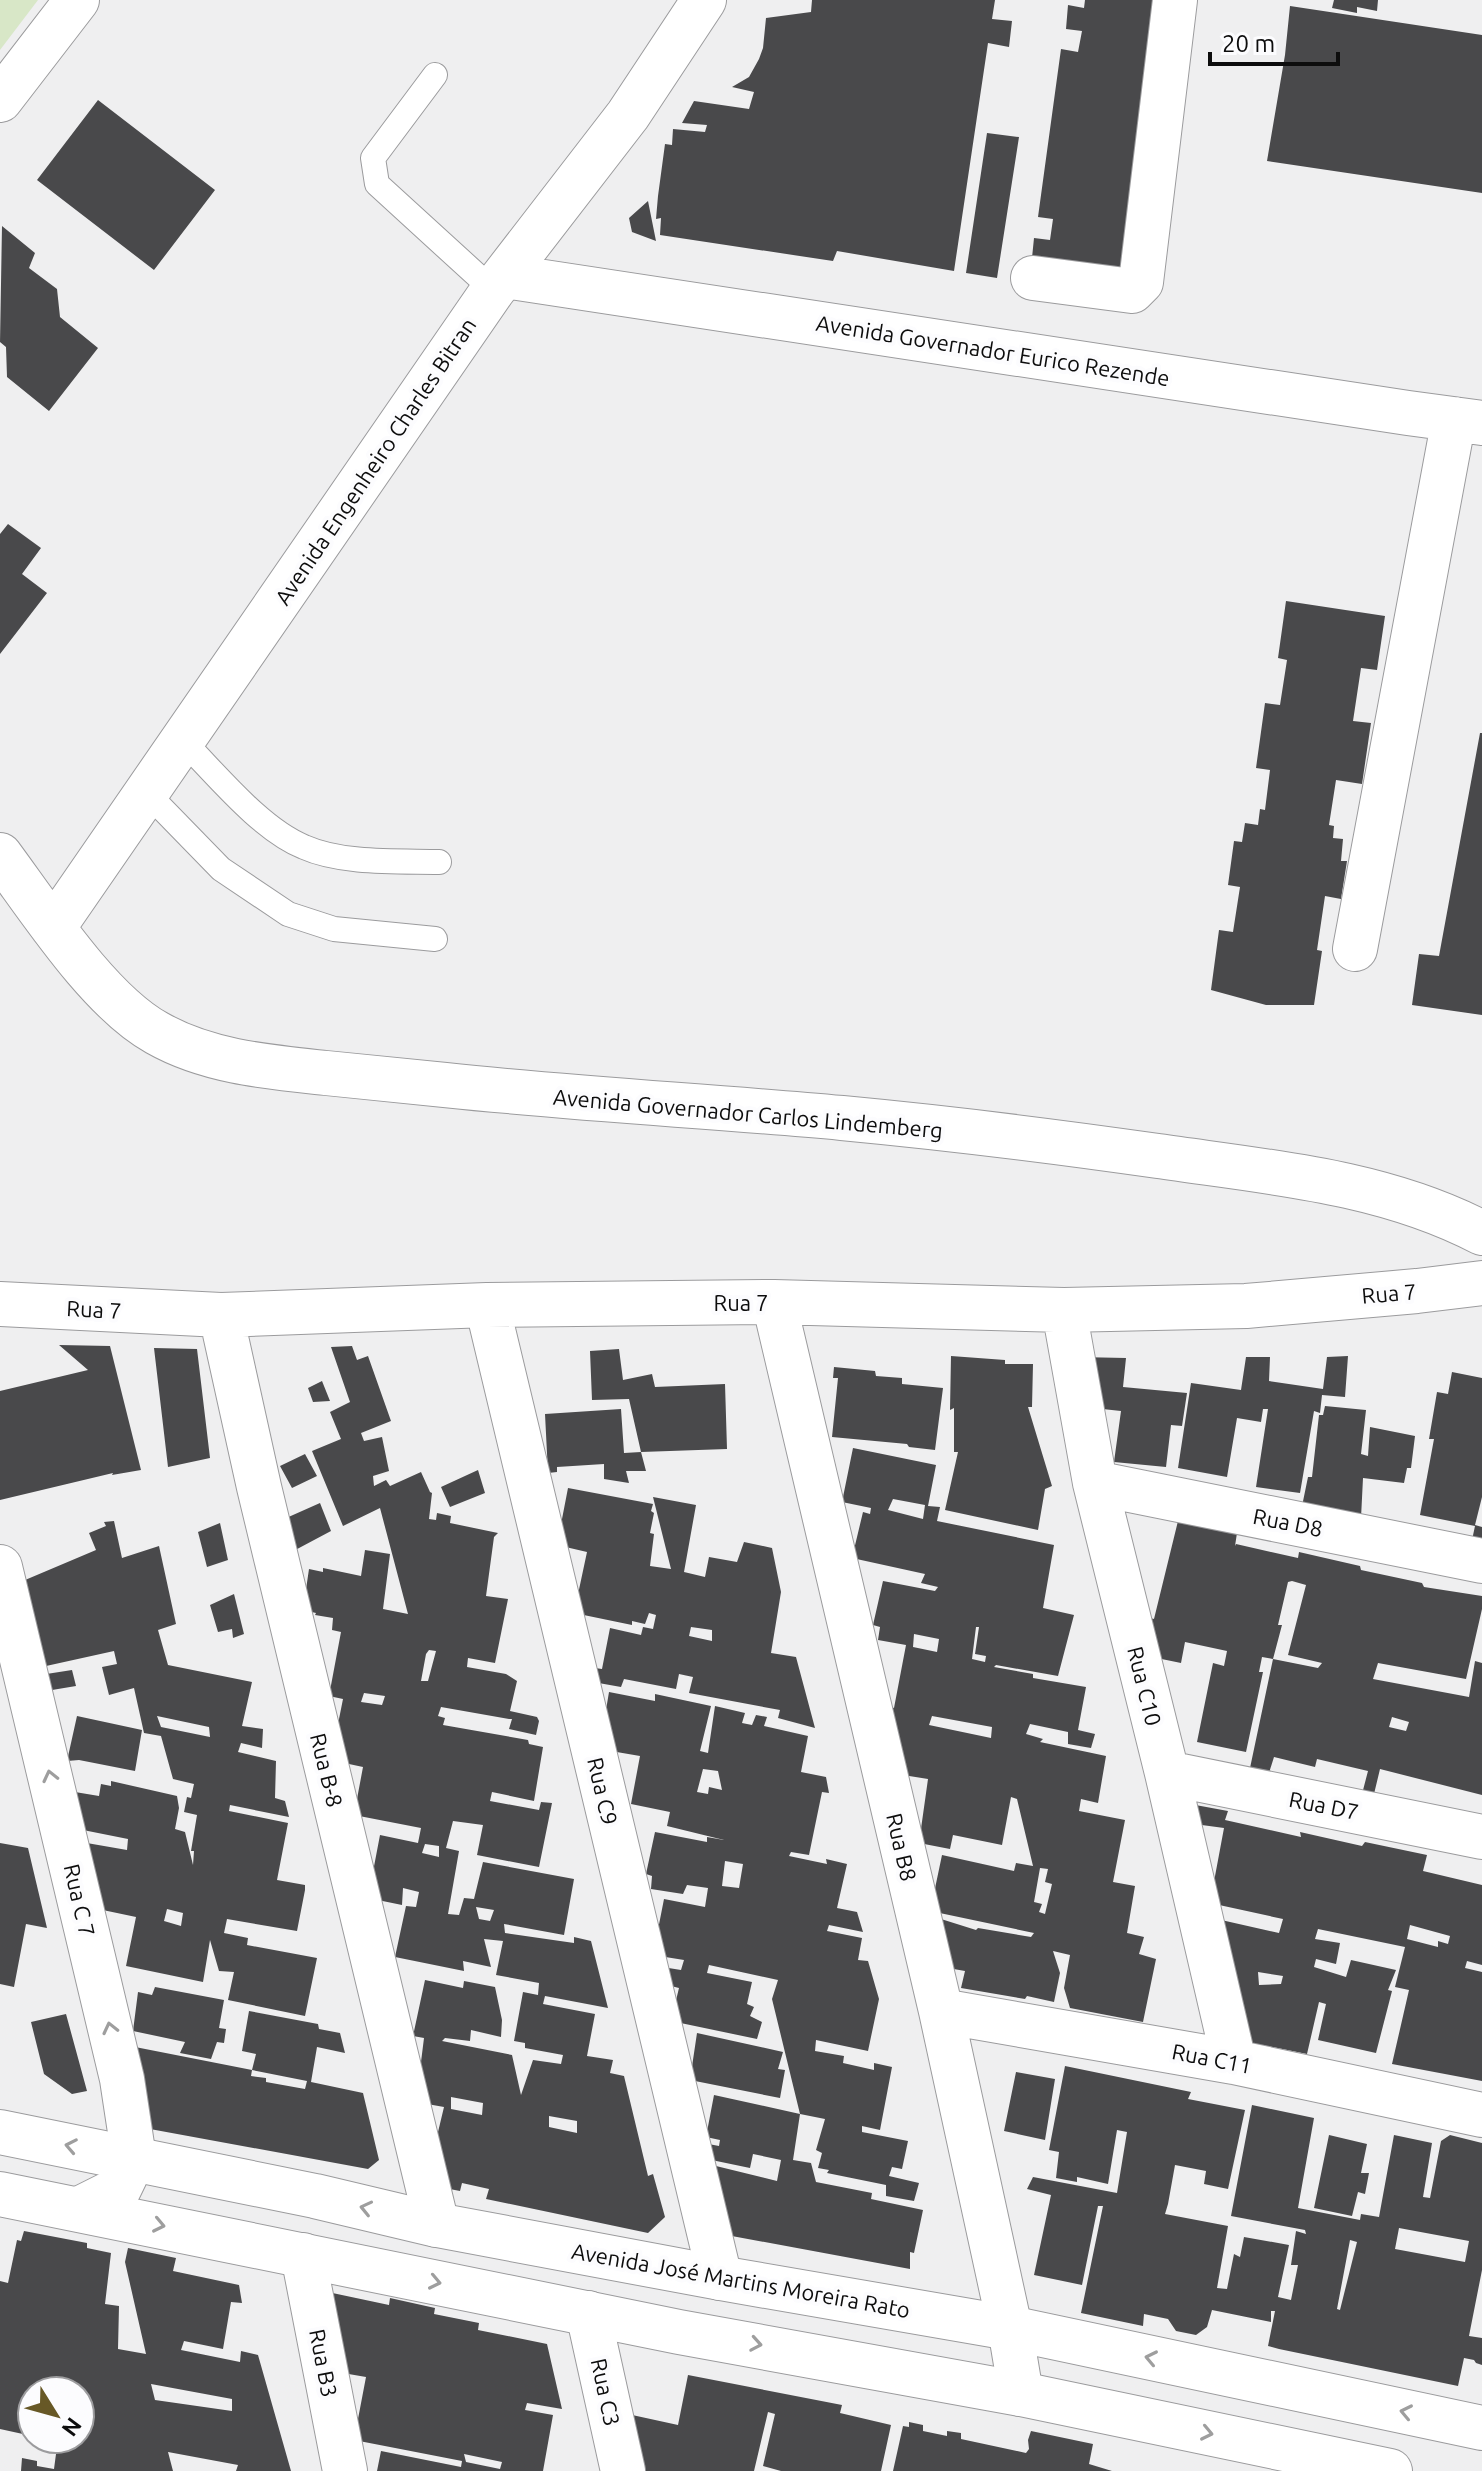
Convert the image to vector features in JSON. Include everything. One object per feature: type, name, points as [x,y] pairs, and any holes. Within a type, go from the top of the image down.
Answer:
[{"type":"street","points":[[0,100],[77,0]]},
{"type":"street","name":"Avenida Engenheiro Charles Bitran","points":[[53,928],[498,283],[628,115],[704,0]]},
{"type":"street","points":[[1033,278],[1132,291],[1141,282],[1175,0]]},
{"type":"street","name":"Avenida Governador Eurico Rezende","points":[[498,283],[1468,421]]},
{"type":"street","points":[[1355,949],[1468,421]]},
{"type":"street","name":"Avenida Governador Carlos Lindemberg","points":[[0,855],[53,928],[126,1012],[157,1033],[200,1053],[273,1068],[565,1098],[840,1118],[1055,1141],[1370,1190],[1428,1208],[1482,1233]]},
{"type":"street","name":"Rua 7","points":[[0,1304],[221,1315],[487,1305],[774,1302],[1064,1310],[1246,1306],[1482,1283]]},
{"type":"street","name":"Rua B8","points":[[774,1302],[941,2011],[1010,2328],[1021,2394]]},
{"type":"street","name":"Rua C9","points":[[487,1305],[720,2278]]},
{"type":"street","name":"Rua C10","points":[[1064,1310],[1095,1483],[1234,2062]]},
{"type":"street","name":"Rua B-8","points":[[221,1315],[259,1487],[437,2225]]},
{"type":"street","name":"Rua D8","points":[[1095,1483],[1482,1561]]},
{"type":"street","name":"Rua C 7","points":[[0,1567],[122,2079],[134,2158]]},
{"type":"street","name":"Rua D7","points":[[1167,1773],[1482,1837]]},
{"type":"street","name":"Rua C11","points":[[941,2011],[1234,2062],[1482,2115]]},
{"type":"street","name":"Avenida José Martins Moreira Rato","points":[[0,2132],[134,2158],[437,2225],[1010,2328],[1482,2428]]},
{"type":"street","points":[[79,2209],[119,2189],[134,2158]]},
{"type":"street","points":[[0,2194],[588,2313],[1021,2394],[1390,2471]]},
{"type":"street","name":"Rua B3","points":[[303,2255],[345,2471]]},
{"type":"street","name":"Rua C3","points":[[588,2313],[623,2471]]},
{"type":"lane","points":[[435,75],[373,158],[377,184],[498,283]]},
{"type":"lane","points":[[183,741],[265,823],[304,847],[353,859],[439,862]]},
{"type":"lane","points":[[146,792],[221,869],[288,914],[334,929],[435,939]]},
{"type":"green space","points":[[0,0],[38,0],[0,50]]},
{"type":"building","points":[[812,0],[995,0],[992,19],[1012,21],[1009,47],[988,43],[954,271],[837,251],[833,261],[660,235],[661,218],[656,219],[658,196],[665,144],[672,145],[673,129],[705,132],[707,125],[682,123],[694,101],[749,109],[754,92],[732,87],[749,77],[759,59],[766,18],[811,12]]},
{"type":"building","points":[[1085,0],[1155,0],[1121,274],[1032,258],[1034,238],[1050,240],[1053,219],[1038,217],[1061,49],[1078,52],[1082,31],[1066,29],[1068,5],[1084,8]]},
{"type":"building","points":[[1334,0],[1378,0],[1377,11],[1357,7],[1357,13],[1332,8]]},
{"type":"building","points":[[1290,6],[1482,35],[1482,193],[1267,161]]},
{"type":"building","points":[[98,100],[215,190],[154,270],[37,180]]},
{"type":"building","points":[[987,133],[1019,137],[997,278],[966,273]]},
{"type":"building","points":[[648,201],[656,241],[632,232],[629,218]]},
{"type":"building","points":[[2,226],[35,253],[29,268],[57,289],[60,317],[98,348],[49,411],[7,377],[6,347],[0,342]]},
{"type":"building","points":[[8,524],[41,548],[22,574],[47,593],[0,654],[0,534]]},
{"type":"building","points":[[1286,601],[1385,616],[1377,670],[1361,668],[1353,721],[1371,723],[1362,784],[1336,780],[1329,825],[1334,826],[1333,838],[1343,839],[1341,861],[1347,861],[1341,899],[1325,896],[1317,950],[1322,951],[1314,1005],[1266,1005],[1211,990],[1219,930],[1233,932],[1240,887],[1228,885],[1234,841],[1242,842],[1245,823],[1258,825],[1260,809],[1265,810],[1270,770],[1256,768],[1265,703],[1280,705],[1287,660],[1278,658]]},
{"type":"building","points":[[1480,733],[1482,1015],[1412,1005],[1419,954],[1439,956]]},
{"type":"building","points":[[59,1345],[110,1346],[141,1470],[113,1473],[0,1500],[0,1391],[88,1370]]},
{"type":"building","points":[[352,1346],[357,1360],[368,1356],[391,1421],[361,1433],[364,1441],[382,1437],[389,1471],[373,1476],[374,1486],[386,1480],[390,1486],[421,1472],[432,1493],[429,1519],[436,1520],[437,1513],[451,1516],[450,1523],[498,1533],[494,1537],[486,1596],[508,1599],[495,1663],[468,1658],[467,1667],[506,1674],[517,1681],[510,1711],[537,1717],[536,1735],[509,1729],[512,1719],[441,1707],[438,1716],[445,1718],[443,1725],[528,1740],[529,1744],[543,1747],[534,1801],[492,1792],[490,1801],[539,1810],[541,1802],[552,1803],[539,1867],[477,1855],[483,1825],[453,1821],[446,1848],[459,1851],[448,1914],[459,1915],[464,1898],[474,1899],[483,1862],[574,1879],[564,1935],[504,1924],[505,1933],[574,1943],[574,1937],[591,1941],[608,2008],[545,1996],[543,2004],[595,2014],[587,2056],[613,2060],[610,2073],[624,2076],[648,2176],[653,2174],[665,2217],[648,2233],[486,2199],[489,2189],[462,2183],[460,2191],[429,2185],[444,2107],[416,2102],[424,2038],[413,2036],[425,1980],[463,1988],[464,1981],[495,1987],[502,2020],[501,2037],[471,2030],[470,2041],[445,2038],[442,2041],[512,2055],[521,2095],[533,2060],[561,2064],[563,2055],[525,2048],[525,2043],[514,2041],[523,1992],[538,1995],[539,1983],[496,1975],[503,1941],[484,1939],[491,1967],[463,1961],[464,1971],[395,1957],[406,1906],[416,1907],[419,1892],[403,1888],[402,1905],[368,1898],[380,1835],[418,1843],[421,1828],[354,1815],[363,1767],[335,1761],[333,1749],[343,1699],[329,1696],[341,1632],[332,1630],[333,1618],[303,1610],[309,1569],[323,1572],[323,1568],[361,1576],[365,1550],[390,1554],[383,1609],[408,1614],[380,1508],[343,1526],[312,1451],[341,1439],[330,1412],[350,1402],[331,1347]],"holes":[[[429,1650],[436,1651],[428,1681],[421,1681]],[[364,1693],[385,1696],[382,1705],[361,1702]],[[425,1844],[439,1846],[439,1857],[422,1853]],[[476,1907],[494,1910],[490,1921],[479,1919]],[[451,2097],[483,2103],[482,2115],[451,2109]],[[549,2116],[577,2121],[577,2133],[549,2127]]]},
{"type":"building","points":[[154,1348],[197,1349],[210,1458],[168,1467]]},
{"type":"building","points":[[619,1349],[623,1380],[652,1374],[655,1387],[725,1384],[727,1449],[641,1452],[629,1399],[592,1400],[590,1351]]},
{"type":"building","points":[[951,1356],[1005,1360],[1005,1364],[1033,1364],[1032,1407],[1028,1407],[1052,1486],[1045,1489],[1038,1530],[945,1510],[958,1452],[954,1452],[954,1408],[950,1410]]},
{"type":"building","points":[[1348,1356],[1345,1397],[1322,1395],[1320,1413],[1314,1411],[1300,1493],[1256,1487],[1268,1409],[1263,1409],[1261,1422],[1237,1418],[1227,1477],[1178,1468],[1191,1383],[1241,1390],[1246,1357],[1270,1357],[1269,1381],[1323,1389],[1327,1357]]},
{"type":"building","points":[[1078,1357],[1126,1358],[1123,1387],[1187,1393],[1182,1426],[1171,1425],[1166,1467],[1114,1462],[1121,1411],[1084,1407]]},
{"type":"building","points":[[834,1367],[875,1371],[876,1376],[902,1378],[902,1384],[943,1388],[935,1450],[909,1447],[907,1444],[832,1437],[838,1378],[833,1378]]},
{"type":"building","points":[[1452,1372],[1482,1378],[1482,1497],[1475,1525],[1482,1527],[1482,1542],[1472,1540],[1475,1526],[1420,1515],[1434,1439],[1429,1439],[1437,1392],[1448,1394]]},
{"type":"building","points":[[322,1381],[330,1401],[313,1402],[308,1388]]},
{"type":"building","points":[[1325,1406],[1366,1410],[1361,1454],[1368,1456],[1370,1427],[1415,1436],[1411,1468],[1407,1468],[1404,1483],[1363,1478],[1361,1518],[1301,1511],[1308,1477],[1312,1477],[1319,1415],[1323,1415]]},
{"type":"building","points":[[621,1409],[624,1453],[641,1452],[646,1471],[626,1471],[629,1483],[604,1479],[604,1464],[557,1467],[557,1472],[548,1473],[545,1414]]},
{"type":"building","points":[[853,1448],[936,1465],[928,1506],[940,1507],[937,1521],[1054,1545],[1043,1608],[1074,1615],[1058,1676],[994,1667],[1033,1674],[1033,1678],[1086,1687],[1078,1730],[1095,1734],[1091,1748],[1068,1744],[1068,1732],[1030,1724],[1026,1734],[1043,1739],[1040,1742],[1106,1756],[1098,1803],[1081,1799],[1079,1811],[1125,1820],[1113,1882],[1135,1886],[1127,1933],[1144,1937],[1139,1954],[1156,1959],[1143,2022],[1070,2008],[1064,1988],[1070,1955],[1053,1951],[1060,1973],[1054,2002],[961,1988],[965,1971],[948,1968],[941,1919],[976,1930],[1031,1937],[1034,1933],[935,1912],[933,1898],[942,1855],[1014,1871],[1016,1863],[1033,1866],[1017,1799],[1011,1797],[1002,1845],[953,1835],[950,1849],[919,1843],[928,1779],[903,1775],[887,1706],[894,1708],[906,1645],[878,1640],[880,1627],[873,1625],[883,1581],[935,1591],[938,1587],[921,1583],[925,1574],[852,1558],[863,1512],[870,1514],[871,1508],[842,1502]],"holes":[[[893,1499],[925,1505],[923,1519],[888,1510]],[[976,1627],[979,1627],[975,1654],[986,1656],[985,1662],[972,1659]],[[914,1634],[939,1639],[937,1652],[913,1647]],[[932,1716],[992,1727],[991,1738],[929,1725]],[[1040,1868],[1048,1869],[1045,1882],[1052,1884],[1045,1914],[1039,1912],[1042,1904],[1034,1902]]]},
{"type":"building","points":[[305,1454],[317,1476],[292,1488],[280,1466]]},
{"type":"building","points":[[478,1470],[485,1493],[450,1507],[441,1487]]},
{"type":"building","points":[[568,1488],[653,1504],[650,1533],[654,1534],[650,1566],[671,1569],[653,1497],[696,1505],[684,1572],[705,1577],[709,1557],[737,1562],[744,1542],[772,1548],[781,1592],[771,1653],[796,1657],[815,1728],[778,1718],[780,1710],[689,1693],[693,1677],[679,1674],[676,1689],[624,1679],[621,1687],[593,1682],[595,1668],[602,1669],[610,1628],[641,1635],[643,1627],[653,1629],[656,1615],[649,1613],[645,1624],[632,1621],[632,1625],[574,1613],[587,1552],[557,1545]],"holes":[[[691,1627],[712,1630],[712,1641],[689,1636]]]},
{"type":"building","points":[[320,1503],[331,1531],[284,1556],[284,1519]]},
{"type":"building","points":[[114,1521],[122,1558],[159,1546],[176,1624],[158,1630],[168,1665],[252,1682],[242,1726],[263,1729],[262,1748],[241,1743],[238,1752],[276,1761],[275,1798],[285,1801],[289,1817],[230,1805],[229,1811],[288,1823],[277,1880],[305,1885],[305,1890],[297,1931],[227,1919],[224,1933],[248,1938],[247,1945],[317,1958],[305,2016],[228,2000],[234,1972],[219,1971],[210,1940],[203,1982],[126,1966],[136,1917],[98,1909],[81,1842],[127,1850],[128,1839],[78,1829],[69,1791],[99,1796],[101,1784],[111,1786],[111,1781],[177,1796],[179,1808],[175,1829],[185,1832],[193,1865],[194,1851],[191,1851],[197,1815],[184,1812],[194,1784],[173,1779],[161,1736],[144,1733],[134,1688],[109,1695],[102,1667],[117,1664],[114,1651],[37,1668],[18,1583],[96,1550],[89,1533],[106,1526],[104,1522]],"holes":[[[157,1716],[209,1727],[210,1737],[161,1727]],[[167,1909],[183,1913],[181,1926],[164,1921]]]},
{"type":"building","points":[[1178,1521],[1237,1533],[1235,1546],[1298,1558],[1299,1552],[1422,1583],[1424,1587],[1482,1596],[1482,1609],[1466,1679],[1378,1663],[1373,1679],[1469,1697],[1475,1661],[1482,1663],[1482,1795],[1380,1769],[1374,1794],[1362,1794],[1368,1771],[1317,1759],[1315,1767],[1274,1757],[1268,1776],[1250,1768],[1273,1659],[1262,1657],[1259,1672],[1263,1672],[1246,1752],[1197,1742],[1213,1663],[1224,1666],[1227,1651],[1185,1642],[1181,1663],[1147,1656],[1138,1615],[1154,1619]],"holes":[[[1288,1582],[1306,1585],[1288,1655],[1322,1663],[1318,1668],[1273,1659],[1282,1625],[1278,1625]],[[1392,1717],[1409,1722],[1406,1731],[1389,1727]]]},
{"type":"building","points":[[220,1523],[228,1560],[207,1567],[198,1532]]},
{"type":"building","points":[[234,1594],[244,1634],[233,1638],[232,1629],[218,1632],[210,1605]]},
{"type":"building","points":[[72,1670],[76,1686],[52,1690],[52,1686],[43,1687],[40,1675]]},
{"type":"building","points":[[609,1692],[655,1701],[655,1694],[711,1706],[700,1751],[708,1753],[715,1706],[745,1713],[742,1723],[752,1725],[756,1715],[767,1717],[764,1726],[808,1736],[801,1772],[826,1777],[829,1793],[822,1792],[809,1855],[791,1852],[789,1856],[827,1864],[826,1859],[847,1864],[837,1908],[857,1912],[863,1932],[829,1925],[827,1931],[862,1938],[858,1960],[868,1961],[879,1999],[868,2051],[816,2040],[815,2051],[844,2056],[843,2063],[874,2070],[874,2063],[892,2067],[880,2130],[862,2126],[862,2132],[908,2141],[902,2169],[892,2167],[889,2176],[919,2183],[914,2201],[886,2196],[886,2185],[827,2173],[829,2170],[818,2168],[822,2153],[816,2150],[825,2119],[800,2114],[772,1999],[778,1980],[709,1965],[707,1973],[752,1982],[747,2004],[754,2007],[750,2016],[762,2022],[757,2039],[671,2021],[679,1988],[659,1983],[656,1966],[681,1970],[684,1960],[653,1955],[664,1899],[705,1907],[708,1888],[687,1885],[683,1894],[651,1889],[652,1876],[646,1874],[655,1832],[707,1842],[707,1837],[724,1840],[667,1826],[670,1812],[631,1804],[640,1756],[605,1750],[602,1734]],"holes":[[[703,1769],[718,1771],[722,1790],[709,1787],[708,1794],[697,1792]],[[725,1861],[743,1864],[739,1888],[722,1886]]]},
{"type":"building","points":[[77,1716],[142,1730],[135,1771],[79,1760],[67,1761]]},
{"type":"building","points":[[1190,1804],[1228,1811],[1225,1820],[1301,1837],[1300,1832],[1362,1846],[1365,1842],[1427,1855],[1423,1871],[1482,1885],[1482,1965],[1467,1961],[1465,1968],[1482,1972],[1482,2081],[1392,2064],[1409,1990],[1395,1987],[1405,1947],[1318,1929],[1315,1939],[1340,1943],[1336,1964],[1316,1959],[1314,1967],[1346,1977],[1351,1960],[1396,1970],[1388,1990],[1392,1991],[1376,2053],[1318,2040],[1326,2004],[1319,2002],[1307,2054],[1262,2045],[1260,2053],[1238,2050],[1208,1917],[1279,1933],[1283,1919],[1210,1903],[1224,1828],[1187,1823]],"holes":[[[1410,1925],[1450,1936],[1448,1944],[1438,1941],[1438,1947],[1407,1939]],[[1258,1972],[1283,1976],[1281,1984],[1259,1985]]]},
{"type":"building","points":[[0,1843],[28,1848],[47,1928],[26,1924],[14,1987],[0,1984]]},
{"type":"building","points":[[155,1987],[224,2000],[219,2028],[226,2029],[224,2043],[217,2042],[211,2059],[180,2053],[185,2042],[133,2031],[138,1992],[152,1995]]},
{"type":"building","points":[[249,2011],[318,2024],[319,2029],[340,2033],[345,2053],[317,2047],[311,2082],[363,2093],[379,2160],[368,2169],[150,2129],[130,2046],[252,2070],[256,2054],[242,2051]],"holes":[[[252,2070],[307,2081],[305,2089],[266,2082],[266,2078],[251,2076]]]},
{"type":"building","points":[[66,2014],[87,2091],[72,2094],[44,2074],[31,2022]]},
{"type":"building","points":[[697,2033],[783,2052],[778,2069],[785,2070],[780,2098],[690,2080]]},
{"type":"building","points":[[1065,2066],[1191,2092],[1188,2099],[1245,2110],[1228,2189],[1204,2184],[1206,2171],[1175,2165],[1165,2214],[1228,2226],[1217,2288],[1227,2289],[1234,2254],[1240,2257],[1244,2237],[1289,2245],[1278,2297],[1291,2300],[1298,2265],[1291,2265],[1296,2231],[1306,2234],[1305,2230],[1231,2216],[1252,2105],[1314,2118],[1298,2208],[1360,2220],[1361,2214],[1379,2217],[1394,2135],[1432,2143],[1423,2197],[1430,2198],[1441,2141],[1450,2135],[1482,2143],[1482,2270],[1469,2336],[1482,2338],[1482,2365],[1464,2358],[1458,2386],[1279,2349],[1268,2346],[1275,2311],[1271,2311],[1271,2322],[1212,2310],[1207,2327],[1196,2335],[1176,2331],[1168,2319],[1144,2314],[1143,2326],[1081,2313],[1103,2206],[1098,2206],[1082,2285],[1034,2275],[1051,2195],[1027,2189],[1033,2177],[1117,2193],[1127,2132],[1117,2130],[1108,2184],[1077,2177],[1077,2182],[1056,2178],[1059,2152],[1049,2150]],"holes":[[[1399,2228],[1469,2241],[1465,2262],[1395,2249]],[[1350,2240],[1357,2242],[1340,2310],[1337,2309]]]},
{"type":"building","points":[[1016,2072],[1055,2079],[1045,2140],[1004,2131]]},
{"type":"building","points":[[714,2095],[800,2114],[793,2160],[811,2163],[816,2182],[872,2193],[871,2199],[923,2210],[914,2253],[910,2252],[910,2269],[721,2234],[716,2166],[777,2181],[781,2160],[753,2154],[750,2168],[702,2158],[698,2142],[719,2146],[720,2140],[706,2137]]},
{"type":"building","points":[[1329,2135],[1367,2144],[1361,2173],[1369,2173],[1365,2194],[1358,2192],[1352,2216],[1314,2208]]},
{"type":"building","points":[[24,2231],[87,2243],[87,2248],[111,2253],[105,2304],[119,2306],[118,2349],[146,2354],[125,2262],[128,2248],[176,2258],[173,2271],[239,2285],[242,2303],[231,2302],[223,2349],[184,2341],[181,2350],[240,2362],[241,2351],[258,2355],[291,2471],[236,2471],[238,2465],[168,2452],[173,2471],[21,2471],[22,2458],[37,2461],[37,2466],[54,2469],[56,2455],[96,2455],[96,2375],[16,2375],[16,2432],[0,2429],[0,2281],[8,2283],[17,2240],[21,2241]],"holes":[[[151,2384],[232,2399],[232,2411],[155,2400]]]},
{"type":"building","points":[[323,2291],[389,2305],[390,2298],[435,2308],[434,2314],[479,2323],[478,2330],[547,2344],[562,2409],[527,2403],[525,2410],[553,2415],[543,2471],[377,2471],[381,2451],[461,2467],[462,2461],[354,2440],[366,2377],[337,2372]],"holes":[[[464,2454],[502,2462],[500,2469],[466,2462]]]},
{"type":"building","points":[[688,2375],[842,2405],[840,2413],[891,2425],[881,2471],[781,2471],[763,2466],[775,2414],[768,2412],[754,2471],[633,2471],[623,2413],[678,2425]]},
{"type":"building","points":[[909,2422],[923,2425],[923,2431],[947,2436],[947,2431],[961,2433],[961,2439],[1026,2453],[1031,2431],[1093,2444],[1089,2464],[1112,2471],[893,2471],[903,2426],[909,2427]]}]
